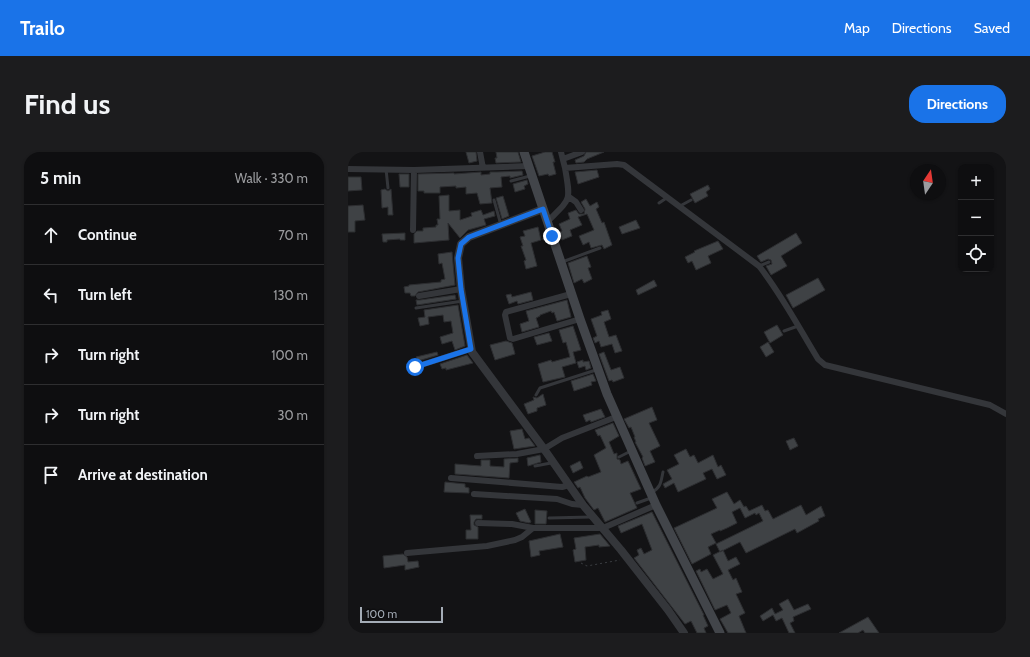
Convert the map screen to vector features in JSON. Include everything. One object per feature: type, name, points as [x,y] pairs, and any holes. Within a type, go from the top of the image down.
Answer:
[{"type":"main road","points":[[524,152],[547,222],[548,238],[560,262],[616,417],[653,498],[720,633]]},
{"type":"street","points":[[480,152],[484,168]]},
{"type":"street","points":[[547,222],[566,203],[569,196],[566,168],[561,152]]},
{"type":"street","points":[[563,159],[582,152]]},
{"type":"street","points":[[566,168],[622,164],[680,206],[759,266],[769,279],[818,360],[826,365],[990,405],[1006,414]]},
{"type":"street","points":[[348,169],[414,170],[528,166]]},
{"type":"street","points":[[413,230],[414,170]]},
{"type":"street","points":[[569,196],[576,202],[581,210]]},
{"type":"street","points":[[543,209],[469,237],[461,244],[458,258],[461,289],[471,349],[544,449],[568,485],[668,610],[684,633]]},
{"type":"street","points":[[419,296],[461,289]]},
{"type":"street","points":[[571,294],[506,312],[505,315],[510,338],[513,339],[580,319]]},
{"type":"street","points":[[415,367],[471,349]]},
{"type":"street","points":[[477,456],[517,454],[544,449],[562,438],[616,417]]},
{"type":"street","points":[[451,478],[562,487],[568,485]]},
{"type":"street","points":[[474,494],[557,499],[572,504],[583,505]]},
{"type":"street","points":[[478,523],[512,524],[533,528],[603,528],[653,498]]},
{"type":"street","points":[[407,554],[487,546],[515,540],[522,537],[533,528]]},
{"type":"lane","points":[[386,170],[388,188]]},
{"type":"lane","points":[[511,181],[532,176]]},
{"type":"lane","points":[[659,203],[668,197]]},
{"type":"lane","points":[[494,200],[501,225]]},
{"type":"lane","points":[[680,206],[691,200]]},
{"type":"lane","points":[[560,262],[600,248]]},
{"type":"lane","points":[[759,266],[769,262]]},
{"type":"lane","points":[[416,308],[463,301]]},
{"type":"lane","points":[[784,331],[798,326]]},
{"type":"lane","points":[[536,395],[540,388],[598,369]]},
{"type":"lane","points":[[619,457],[631,451]]},
{"type":"lane","points":[[535,466],[553,462]]},
{"type":"lane","points":[[637,504],[653,498],[658,490],[664,472]]},
{"type":"lane","points":[[549,518],[593,517]]},
{"type":"path","points":[[580,563],[587,566],[626,558]]},
{"type":"building","points":[[466,152],[476,152],[477,161],[469,163]]},
{"type":"building","points":[[496,152],[518,152],[521,162],[496,163]]},
{"type":"building","points":[[545,152],[552,152],[556,174],[539,176],[532,156]]},
{"type":"building","points":[[586,152],[604,152],[587,159],[584,162],[576,163],[575,160],[584,156]]},
{"type":"building","points":[[597,170],[599,177],[578,184],[575,172]]},
{"type":"building","points":[[522,171],[523,175],[510,178],[510,176],[501,177],[502,187],[490,188],[492,203],[480,204],[477,193],[466,194],[466,187],[440,187],[440,193],[424,193],[424,191],[418,191],[418,174],[481,172],[481,175],[490,174],[490,172]]},
{"type":"building","points":[[399,174],[409,174],[409,187],[400,187]]},
{"type":"building","points":[[348,177],[361,177],[362,190],[348,191]]},
{"type":"building","points":[[527,180],[528,184],[524,186],[525,189],[515,192],[513,184]]},
{"type":"building","points":[[708,185],[710,189],[706,192],[708,196],[695,203],[690,194]]},
{"type":"building","points":[[385,189],[388,191],[391,189],[393,215],[388,215],[388,207],[382,208],[381,190]]},
{"type":"building","points":[[449,195],[449,211],[460,210],[460,220],[472,216],[471,213],[481,210],[483,215],[494,211],[495,216],[484,219],[486,225],[468,230],[460,238],[448,223],[449,240],[414,243],[414,234],[417,231],[423,231],[423,228],[436,227],[436,225],[438,225],[437,219],[440,219],[439,196]]},
{"type":"building","points":[[503,196],[509,216],[502,219],[496,198]]},
{"type":"building","points":[[586,199],[590,206],[597,202],[599,207],[596,209],[602,223],[604,222],[612,245],[604,249],[602,245],[591,248],[589,242],[583,245],[579,236],[594,230],[587,214],[578,217],[582,225],[570,230],[572,236],[562,240],[559,232],[562,231],[559,224],[570,219],[568,213],[576,210],[579,214],[584,214],[585,209],[581,202]]},
{"type":"building","points":[[363,205],[365,220],[355,221],[355,232],[348,232],[348,206]]},
{"type":"building","points":[[636,220],[640,228],[622,234],[619,227]]},
{"type":"building","points":[[538,227],[541,240],[531,243],[537,266],[526,269],[524,261],[526,260],[521,246],[523,246],[520,237],[525,236],[523,231]]},
{"type":"building","points":[[405,233],[405,240],[387,240],[387,242],[383,242],[382,234]]},
{"type":"building","points":[[796,233],[802,243],[781,256],[787,266],[771,275],[766,266],[772,264],[771,260],[768,259],[761,262],[757,256]]},
{"type":"building","points":[[718,241],[723,249],[708,256],[711,263],[696,270],[692,261],[688,263],[685,257],[695,252],[694,251]]},
{"type":"building","points":[[452,252],[455,285],[418,292],[415,296],[411,296],[410,293],[405,293],[404,287],[409,285],[441,282],[441,280],[445,279],[442,263],[439,264],[438,254]]},
{"type":"building","points":[[587,256],[591,267],[588,268],[592,279],[584,283],[582,279],[574,283],[568,263]]},
{"type":"building","points":[[818,278],[825,290],[793,308],[786,295]]},
{"type":"building","points":[[654,280],[657,286],[638,295],[636,290]]},
{"type":"building","points":[[531,292],[533,300],[518,304],[517,301],[509,304],[506,295],[511,294],[512,297]]},
{"type":"building","points":[[455,295],[456,299],[417,305],[416,300],[420,300]]},
{"type":"building","points":[[567,300],[571,317],[557,321],[554,312],[552,313],[551,311],[536,318],[539,327],[522,332],[520,324],[529,321],[526,311]]},
{"type":"building","points":[[458,305],[465,346],[455,350],[452,341],[442,344],[440,337],[453,333],[451,321],[444,322],[443,315],[428,317],[429,324],[420,326],[418,318],[425,317],[424,310]]},
{"type":"building","points":[[608,310],[611,319],[604,322],[609,337],[616,335],[622,351],[615,353],[612,344],[601,347],[599,341],[595,343],[593,338],[597,336],[591,319],[602,315],[601,312]]},
{"type":"building","points":[[777,325],[783,335],[770,343],[764,332]]},
{"type":"building","points":[[573,326],[581,350],[573,352],[576,363],[562,367],[565,377],[543,382],[538,364],[570,357],[566,342],[563,343],[559,330]]},
{"type":"building","points":[[549,333],[552,341],[537,345],[534,337]]},
{"type":"building","points":[[506,341],[512,343],[515,354],[495,360],[490,345]]},
{"type":"building","points":[[768,342],[774,352],[766,357],[760,347]]},
{"type":"building","points":[[437,352],[438,355],[418,361],[416,357]]},
{"type":"building","points":[[604,352],[611,370],[620,367],[624,378],[613,382],[612,380],[609,381],[599,354]]},
{"type":"building","points":[[467,355],[473,363],[446,370],[446,368],[442,369],[440,364]]},
{"type":"building","points":[[583,360],[583,362],[589,361],[591,368],[586,370],[585,366],[579,368],[577,362]]},
{"type":"building","points":[[593,374],[596,381],[591,382],[592,385],[574,391],[571,381]]},
{"type":"building","points":[[543,394],[546,405],[537,408],[537,411],[528,414],[524,404],[534,400],[533,397],[537,398]]},
{"type":"building","points":[[652,407],[657,420],[649,423],[660,446],[650,451],[655,462],[645,466],[643,457],[635,442],[635,437],[631,427],[629,428],[624,419]]},
{"type":"building","points":[[601,409],[605,417],[591,422],[590,420],[586,422],[583,415]]},
{"type":"building","points":[[613,423],[619,436],[609,442],[614,454],[617,453],[617,459],[620,460],[621,464],[628,461],[641,489],[630,493],[637,508],[605,522],[598,508],[594,510],[585,498],[580,487],[578,488],[574,482],[601,472],[594,455],[606,448],[600,435],[598,436],[595,430]]},
{"type":"building","points":[[522,429],[525,439],[529,438],[535,446],[514,449],[510,431]]},
{"type":"building","points":[[794,438],[798,446],[790,450],[786,441]]},
{"type":"building","points":[[686,449],[690,457],[694,455],[698,463],[713,455],[718,467],[721,465],[726,475],[717,479],[712,469],[703,473],[706,479],[678,492],[674,483],[665,488],[663,484],[672,479],[667,470],[679,464],[674,455]]},
{"type":"building","points":[[540,455],[541,462],[528,466],[527,458]]},
{"type":"building","points":[[518,458],[518,462],[510,463],[509,478],[455,474],[455,464],[481,466],[481,460],[490,460],[490,466],[504,467],[504,459]]},
{"type":"building","points":[[580,461],[583,468],[573,473],[570,466]]},
{"type":"building","points":[[445,482],[465,484],[465,487],[469,488],[469,493],[444,492]]},
{"type":"building","points":[[727,492],[734,504],[740,500],[744,507],[746,506],[749,511],[762,505],[765,511],[768,510],[773,519],[801,505],[806,515],[821,506],[825,516],[797,533],[795,529],[746,553],[740,542],[720,552],[716,544],[763,521],[759,513],[756,515],[755,513],[745,518],[740,508],[732,512],[737,523],[711,534],[716,543],[708,547],[711,554],[692,564],[674,528],[717,508],[712,499]]},
{"type":"building","points":[[525,509],[531,522],[529,523],[520,521],[516,513]]},
{"type":"building","points":[[535,510],[547,511],[546,524],[535,524]]},
{"type":"building","points":[[652,512],[704,615],[708,626],[704,628],[706,633],[697,633],[691,621],[685,624],[634,558],[639,555],[637,550],[641,548],[644,554],[652,550],[642,524],[621,533],[618,526]]},
{"type":"building","points":[[470,515],[482,515],[482,519],[476,519],[474,522],[474,525],[478,527],[478,539],[466,539],[466,530],[471,530]]},
{"type":"building","points":[[560,534],[563,547],[539,551],[540,555],[531,557],[529,541]]},
{"type":"building","points":[[600,534],[610,546],[599,547],[599,545],[585,547],[586,560],[575,562],[573,550],[576,549],[574,538]]},
{"type":"building","points":[[723,550],[728,561],[736,557],[740,564],[728,570],[733,580],[736,578],[742,592],[736,594],[745,613],[739,616],[746,633],[728,633],[720,619],[731,613],[727,605],[715,610],[696,571],[700,569],[701,572],[707,569],[713,579],[723,574],[713,555]]},
{"type":"building","points":[[403,554],[407,557],[408,562],[418,561],[419,567],[405,570],[405,565],[384,568],[383,556]]},
{"type":"building","points":[[788,599],[794,610],[808,604],[811,609],[793,617],[794,621],[790,623],[795,633],[789,633],[782,618],[776,621],[773,615],[763,621],[760,616],[772,608],[775,614],[783,610],[779,604]]},
{"type":"building","points":[[868,617],[879,633],[865,633],[863,630],[858,633],[839,633]]},
{"type":"route","points":[[415,367],[471,349],[461,289],[458,258],[461,244],[466,238],[543,209],[552,236]]}]
